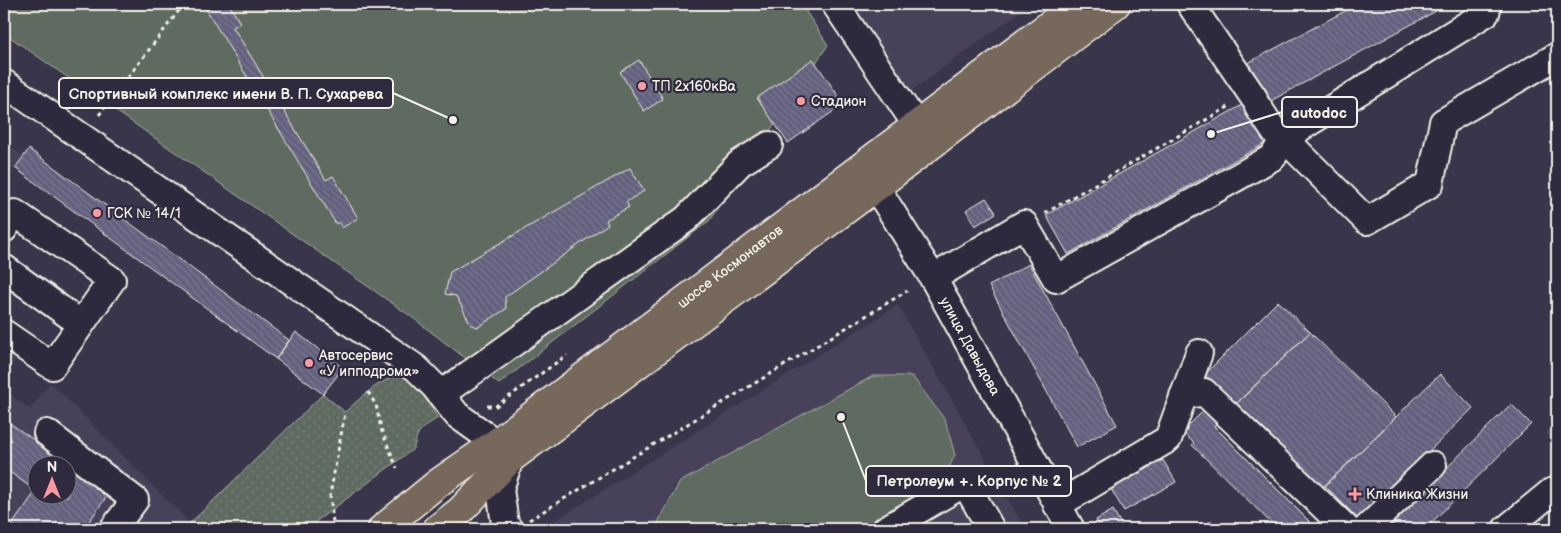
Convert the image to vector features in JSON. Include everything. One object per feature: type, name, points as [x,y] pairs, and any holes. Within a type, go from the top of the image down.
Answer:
[{"type":"main road","name":"шоссе Космонавтов","points":[[869,177],[917,126],[1078,4]]},
{"type":"main road","name":"шоссе Космонавтов","points":[[382,529],[438,483],[503,451],[869,177],[1116,4]]},
{"type":"main road","name":"шоссе Космонавтов","points":[[438,529],[460,512],[503,451]]},
{"type":"street","points":[[835,4],[917,126]]},
{"type":"street","points":[[1190,4],[1274,131],[1284,138],[1367,220],[1430,184],[1443,122],[1557,56]]},
{"type":"street","points":[[933,278],[1024,224],[1056,279],[1274,157],[1284,138],[1486,13],[1488,4]]},
{"type":"street","points":[[4,84],[416,368],[441,394],[457,415],[503,451],[500,489],[505,524],[516,527]]},
{"type":"street","points":[[441,394],[686,219],[740,163],[769,145]]},
{"type":"street","name":"улица Давыдова","points":[[869,177],[933,278],[1071,529]]},
{"type":"street","points":[[4,229],[15,213],[112,280],[52,366],[4,333]]},
{"type":"street","points":[[4,268],[81,324]]},
{"type":"street","points":[[1057,505],[1168,439],[1199,353]]},
{"type":"street","points":[[1183,396],[1204,392],[1346,529]]},
{"type":"street","points":[[47,433],[135,500],[113,529]]},
{"type":"street","points":[[1366,529],[1433,465]]},
{"type":"street","points":[[886,529],[965,483],[991,529]]},
{"type":"street","points":[[1506,529],[1551,492],[1557,490]]},
{"type":"path","points":[[99,115],[184,4]]},
{"type":"path","points":[[1024,224],[1254,100]]},
{"type":"path","points":[[516,527],[907,291]]},
{"type":"path","points":[[368,392],[376,405],[381,429],[397,468]]},
{"type":"path","points":[[333,522],[330,495],[345,412]]},
{"type":"shaded area","points":[[4,4],[801,4],[828,45],[709,221],[499,384],[409,315],[4,33]]},
{"type":"shaded area","points":[[841,4],[1031,4],[903,97]]},
{"type":"shaded area","points":[[4,142],[23,156],[4,181]]},
{"type":"shaded area","points":[[898,305],[1025,529],[542,529]]},
{"type":"shaded area","points":[[4,339],[21,351],[4,377]]},
{"type":"shaded area","points":[[409,373],[438,418],[420,431],[412,450],[306,529],[184,529],[323,394],[345,412],[382,382]]},
{"type":"shaded area","points":[[873,376],[912,376],[945,420],[955,455],[937,492],[869,529],[659,529],[658,522],[680,482]]},
{"type":"shaded area","points":[[50,382],[188,521],[180,529],[4,529],[4,390],[30,409]]},
{"type":"shaded area","points":[[1557,422],[1557,451],[1546,432]]},
{"type":"building","points":[[203,4],[229,4],[240,23],[233,27],[326,180],[333,176],[358,218],[342,228],[339,222],[336,224]]},
{"type":"building","points":[[1358,4],[1449,4],[1265,104],[1244,65]]},
{"type":"building","name":"Стадион","points":[[813,59],[844,104],[788,143],[757,98]]},
{"type":"building","name":"ТП 2х160кВа","points":[[639,60],[663,99],[644,111],[620,72]]},
{"type":"building","points":[[1244,104],[1267,142],[1068,254],[1046,215]]},
{"type":"building","name":"ГСК № 14/1","points":[[29,149],[289,340],[276,359],[15,168]]},
{"type":"building","points":[[630,168],[644,191],[626,202],[629,207],[606,220],[608,224],[505,297],[506,309],[478,327],[471,325],[456,296],[445,294],[450,272]]},
{"type":"building","points":[[986,198],[996,213],[975,226],[966,210]]},
{"type":"building","points":[[1029,264],[1117,425],[1077,447],[989,286]]},
{"type":"building","points":[[1278,301],[1310,332],[1234,406],[1204,375]]},
{"type":"building","name":"Автосервис «У ипподрома»","points":[[296,332],[343,368],[323,394],[276,359]]},
{"type":"building","points":[[1310,332],[1396,417],[1318,492],[1234,406]]},
{"type":"building","points":[[1440,374],[1473,408],[1359,520],[1325,486]]},
{"type":"building","points":[[1511,404],[1531,424],[1425,529],[1385,529]]},
{"type":"building","points":[[1204,410],[1217,423],[1214,426],[1317,529],[1277,529],[1192,445],[1194,443],[1182,432]]},
{"type":"building","points":[[4,419],[56,456],[28,456],[28,485],[4,468]]},
{"type":"building","points":[[1163,460],[1176,482],[1124,511],[1111,489]]},
{"type":"building","points":[[78,471],[109,493],[84,529],[9,529],[28,502],[28,506],[78,506]]},
{"type":"building","points":[[1113,510],[1124,529],[1101,529],[1096,520]]},
{"type":"building","points":[[1212,521],[1216,529],[1198,529]]},
{"type":"place","name":"ТП 2х160кВа","points":[[642,86]]},
{"type":"place","name":"Стадион","points":[[801,101]]},
{"type":"place","name":"Спортивный комплекс имени В. П. Сухарева","points":[[453,120]]},
{"type":"place","name":"autodoc","points":[[1211,134]]},
{"type":"place","name":"ГСК № 14/1","points":[[97,213]]},
{"type":"place","name":"Автосервис «У ипподрома»","points":[[309,363]]},
{"type":"place","name":"Петролеум +. Корпус № 2","points":[[841,417]]},
{"type":"place","name":"Клиника Жизни","points":[[1355,494]]}]
